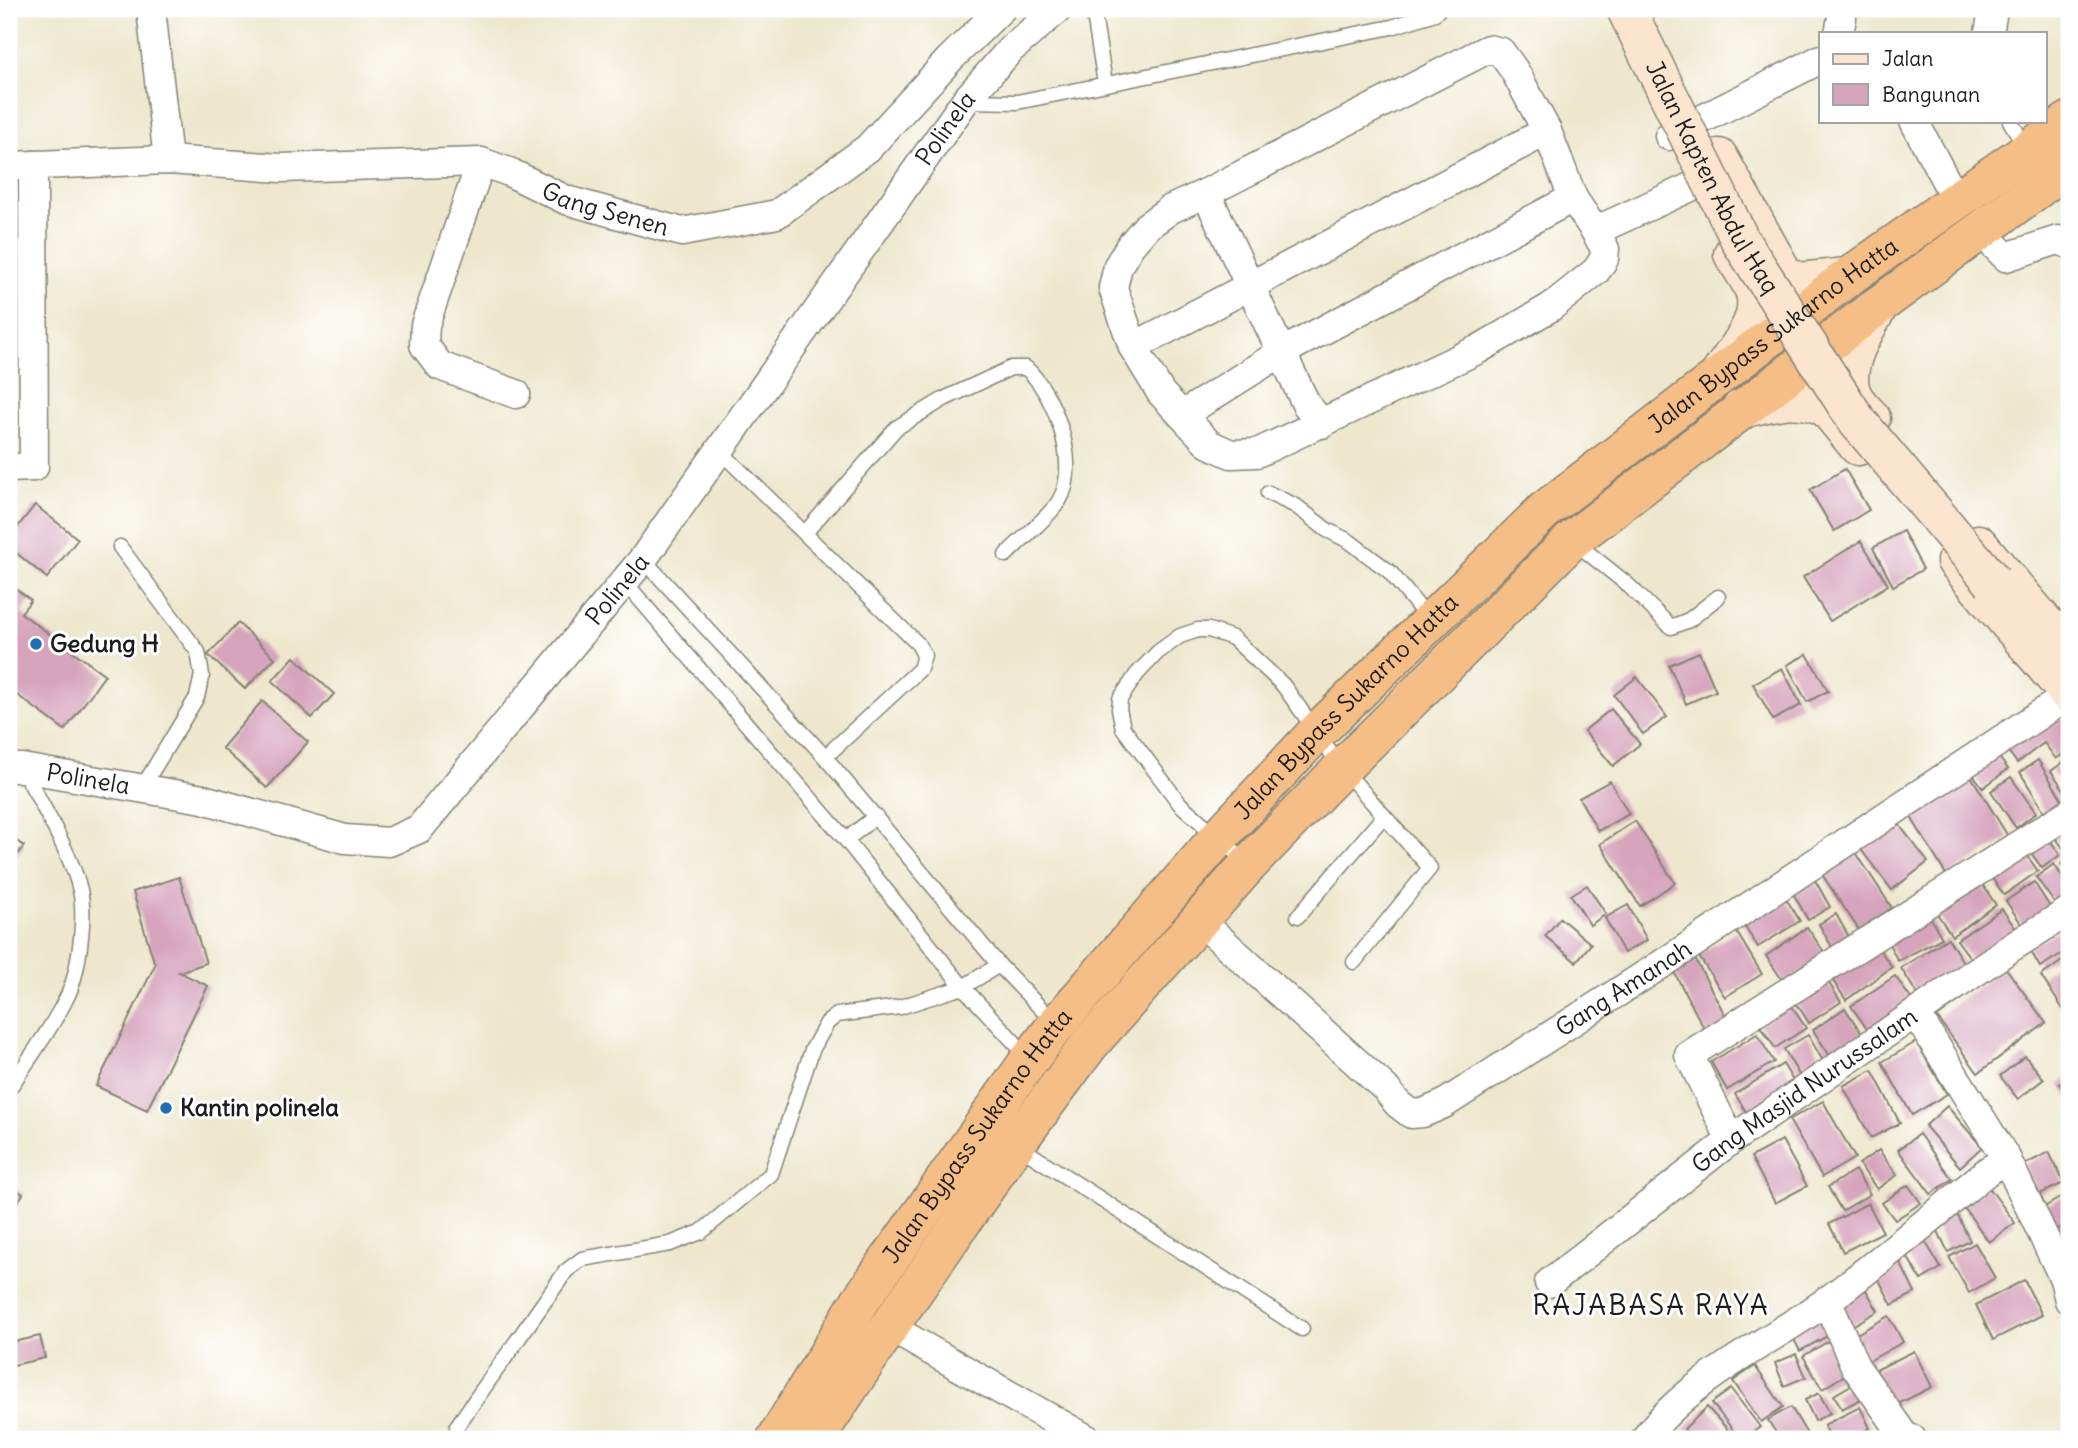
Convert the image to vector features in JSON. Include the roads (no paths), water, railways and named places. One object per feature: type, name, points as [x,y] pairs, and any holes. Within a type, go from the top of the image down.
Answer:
[{"type":"highway","name":"Jalan Bypass Sukarno Hatta","points":[[776,1439],[860,1301],[1030,1059],[1057,1024],[1218,838],[1317,732],[1545,510],[1848,277],[1957,202],[2019,135],[2069,121]]},
{"type":"highway","name":"Jalan Bypass Sukarno Hatta","points":[[815,1439],[1015,1145],[1089,1045],[1249,864],[1342,768],[1572,540],[1879,305],[2069,166]]},
{"type":"street","name":"Gang Senen","points":[[21,166],[168,160],[281,167],[481,162],[509,172],[566,200],[682,232],[777,214],[868,148],[1000,9]]},
{"type":"street","name":"Polinela","points":[[13,764],[204,799],[345,839],[389,842],[418,829],[643,559],[965,101],[1011,49],[1058,9]]},
{"type":"street","points":[[1608,9],[1685,130],[1760,268],[1755,293],[1755,317],[1745,337],[1716,378]]},
{"type":"street","name":"Jalan Kapten Abdul Haq","points":[[1626,9],[1741,242],[1857,421],[2014,608],[2069,694]]},
{"type":"street","points":[[1646,9],[1685,130],[1695,185],[1760,268],[1800,282],[1848,277]]},
{"type":"street","points":[[1839,32],[1841,9]]},
{"type":"street","points":[[1989,9],[1992,16],[1989,32]]},
{"type":"street","points":[[155,11],[168,160]]},
{"type":"street","points":[[1488,48],[1501,52],[1506,57],[1547,131],[1573,198],[1605,249],[1604,259],[1597,271],[1551,307],[1479,349],[1257,453],[1231,454],[1209,444],[1161,393],[1133,347],[1113,288],[1118,266],[1147,226],[1171,209],[1206,194],[1488,48]]},
{"type":"street","points":[[1685,130],[1819,60]]},
{"type":"street","points":[[1915,122],[1957,202]]},
{"type":"street","points":[[1133,347],[1547,131]]},
{"type":"street","points":[[481,162],[425,325],[424,345],[440,366],[516,394]]},
{"type":"street","points":[[9,468],[34,467],[21,392],[21,166]]},
{"type":"street","points":[[1595,230],[1695,185]]},
{"type":"street","points":[[1206,194],[1306,404],[1322,424]]},
{"type":"street","points":[[1182,415],[1282,352],[1573,198]]},
{"type":"street","points":[[1980,231],[2006,257],[2058,240],[2069,244]]},
{"type":"street","name":"Jalan Kapten Abdul Haq","points":[[1856,422],[1848,376],[1856,348],[1879,305]]},
{"type":"street","name":"Jalan Kapten Abdul Haq","points":[[1741,409],[1795,398],[1820,404],[1856,422],[2014,608],[2069,652]]},
{"type":"street","name":"Gang Amanah","points":[[1199,920],[1385,1088],[1398,1104],[1411,1114],[1423,1113],[1444,1104],[1662,964],[2069,694]]},
{"type":"street","points":[[1731,1140],[1689,1055],[2069,813]]},
{"type":"street","name":"Gang Masjid Nurussalam","points":[[1549,1283],[1731,1140],[2009,949],[2069,911]]},
{"type":"street","points":[[1916,1014],[2007,1160],[2064,1279],[2069,1300]]},
{"type":"street","points":[[1645,1439],[1655,1426],[1707,1381],[1827,1300],[1989,1170],[2007,1160]]},
{"type":"street","points":[[1827,1300],[1856,1366],[1905,1437],[1912,1439]]},
{"type":"street","points":[[889,1327],[1087,1439]]},
{"type":"lane","points":[[1093,9],[1105,83]]},
{"type":"lane","points":[[965,101],[1017,102],[1392,27],[1435,13],[1439,9]]},
{"type":"lane","points":[[805,533],[896,428],[944,399],[1011,368],[1026,369],[1036,377],[1045,391],[1058,419],[1067,460],[1068,483],[1058,503],[1006,555]]},
{"type":"lane","points":[[720,451],[918,643],[924,655],[920,669],[825,757]]},
{"type":"lane","points":[[1268,493],[1296,506],[1390,572],[1431,622]]},
{"type":"lane","points":[[1572,540],[1627,584],[1671,627],[1689,621],[1718,597]]},
{"type":"lane","points":[[120,547],[198,652],[202,675],[197,697],[142,788]]},
{"type":"lane","points":[[643,559],[825,757],[999,965],[1057,1024]]},
{"type":"lane","points":[[624,582],[846,840],[963,987],[1030,1059]]},
{"type":"lane","points":[[1249,864],[1180,804],[1124,728],[1119,709],[1120,699],[1157,652],[1180,636],[1198,630],[1209,630],[1233,638],[1283,685],[1342,768],[1430,868],[1354,962]]},
{"type":"lane","points":[[9,1089],[66,999],[75,977],[81,939],[80,891],[61,844],[13,764]]},
{"type":"lane","points":[[846,840],[876,816]]},
{"type":"lane","points":[[1298,916],[1383,817]]},
{"type":"lane","points":[[457,1426],[566,1270],[582,1259],[670,1244],[701,1232],[771,1174],[812,1050],[827,1023],[836,1014],[900,1007],[963,987],[999,965]]},
{"type":"lane","points":[[1015,1145],[1302,1329]]},
{"type":"place","name":"Gedung H","points":[[36,644]]},
{"type":"place","name":"Kantin polinela","points":[[166,1108]]},
{"type":"district","name":"RAJABASA RAYA","points":[[1651,1305]]}]
